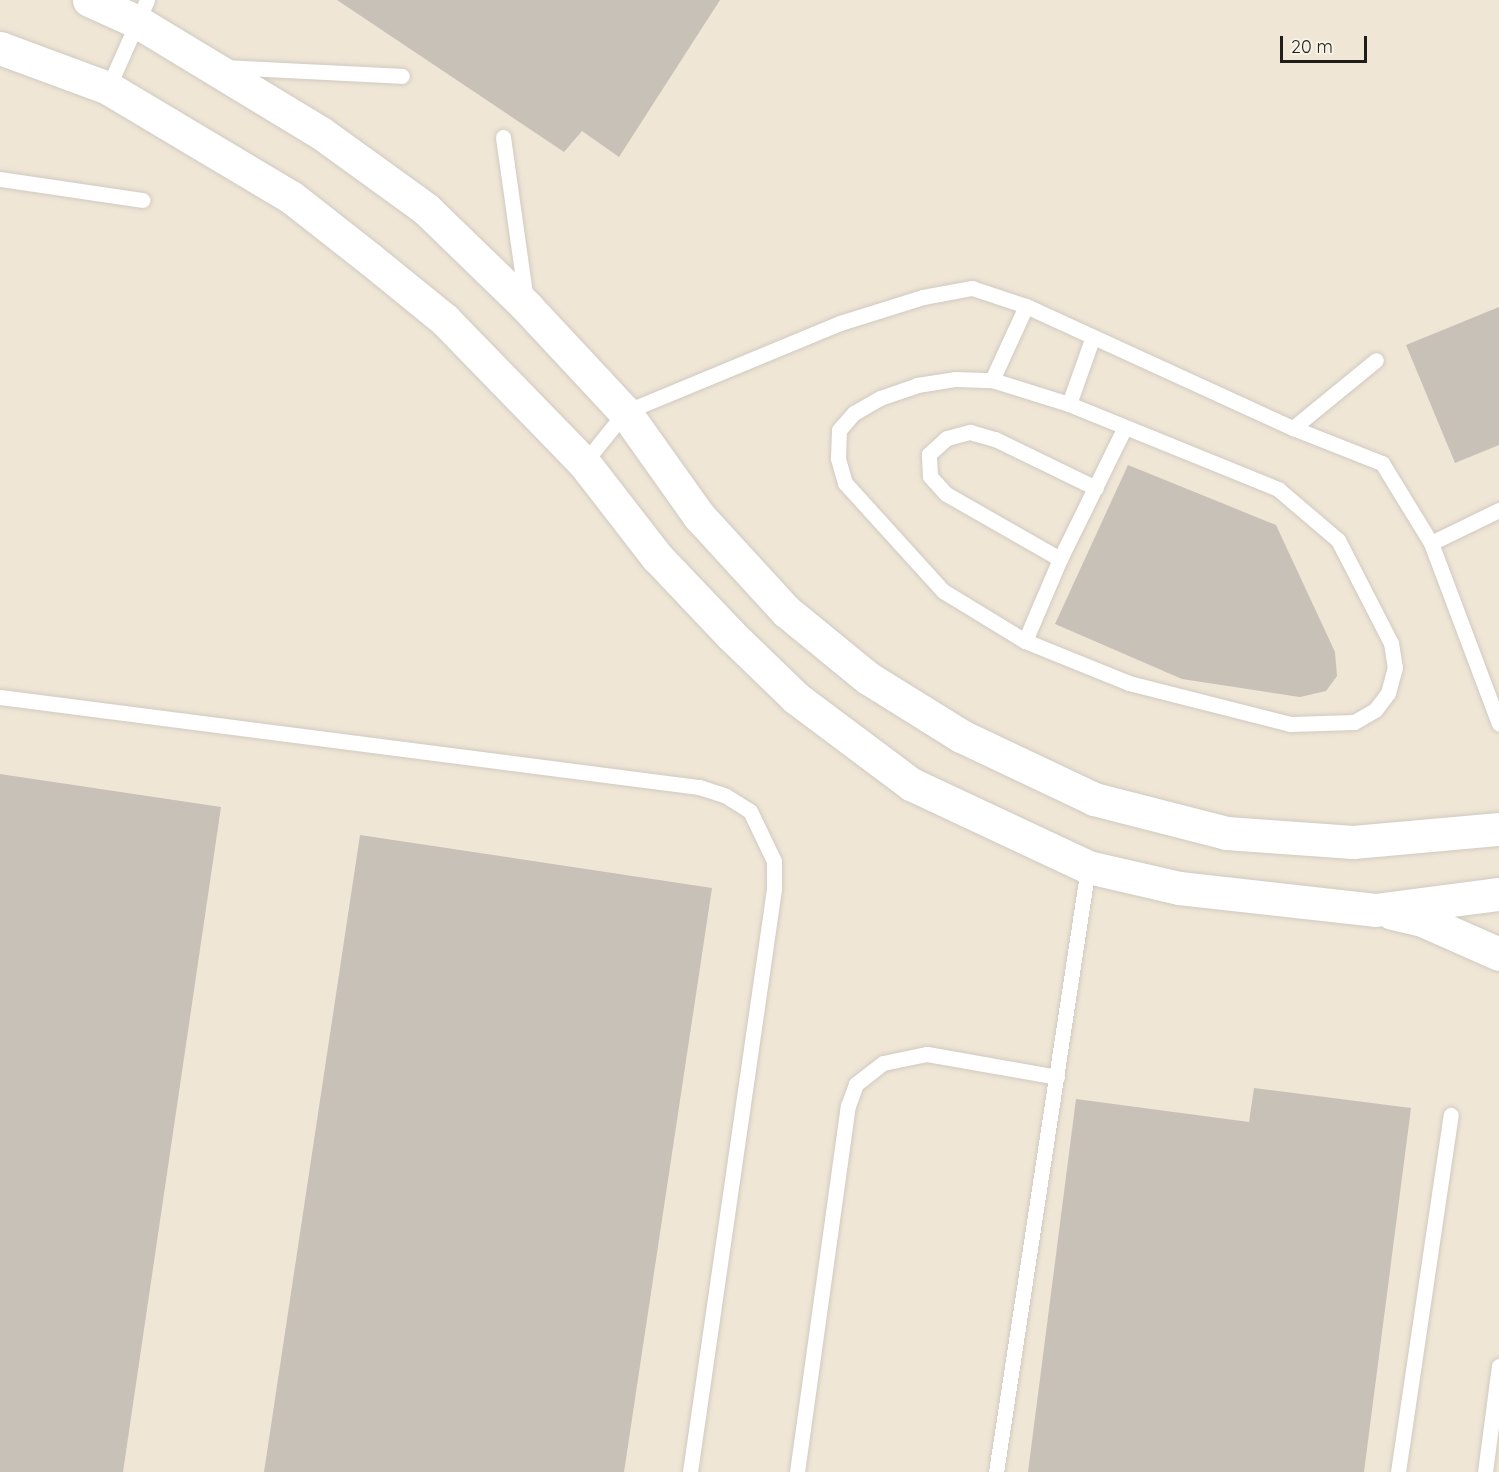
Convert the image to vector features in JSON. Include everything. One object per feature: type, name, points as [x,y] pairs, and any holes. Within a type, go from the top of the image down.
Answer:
[{"type":"street","points":[[89,0],[141,11],[210,66],[321,133],[426,209],[527,307],[625,412],[699,516],[786,611],[868,678],[961,736],[1094,799],[1226,833],[1353,842],[1499,829]]},
{"type":"street","points":[[0,48],[108,88],[300,204],[445,320],[584,462],[657,557],[796,698],[910,784],[1088,867],[1179,888],[1375,910],[1422,920],[1499,954]]},
{"type":"street","points":[[1375,910],[1499,894]]},
{"type":"lane","points":[[108,88],[141,11]]},
{"type":"lane","points":[[210,66],[402,76]]},
{"type":"lane","points":[[503,137],[527,307]]},
{"type":"lane","points":[[0,179],[142,200]]},
{"type":"lane","points":[[584,462],[625,412],[840,323],[923,297],[972,288],[1026,306],[1092,339],[1293,428],[1382,463],[1431,543],[1499,724]]},
{"type":"lane","points":[[992,380],[1026,306]]},
{"type":"lane","points":[[1069,404],[1092,339]]},
{"type":"lane","points":[[1293,428],[1376,360]]},
{"type":"lane","points":[[955,380],[992,380],[1069,404],[1124,429],[1278,489],[1338,540],[1391,643],[1394,680],[1375,710],[1354,722],[1290,724],[1129,683],[1025,641],[943,591],[845,483],[838,459],[839,430],[854,413],[880,398],[917,385],[955,380]]},
{"type":"lane","points":[[1025,641],[1060,559],[1124,429]]},
{"type":"lane","points":[[1060,559],[946,494],[930,476],[929,454],[946,438],[970,432],[995,439],[1096,488]]},
{"type":"lane","points":[[1431,543],[1499,510]]},
{"type":"lane","points":[[0,697],[699,787],[726,796],[750,811],[774,861],[774,889],[690,1472]]},
{"type":"lane","points":[[996,1472],[1088,867]]},
{"type":"lane","points":[[797,1472],[848,1107],[856,1084],[883,1063],[927,1054],[1057,1077]]},
{"type":"lane","points":[[1398,1472],[1451,1116]]},
{"type":"lane","points":[[1485,1472],[1499,1366]]},
{"type":"shaded area","points":[[0,0],[1499,0],[1499,1472],[0,1472]]},
{"type":"building","points":[[337,0],[720,0],[619,157],[582,131],[564,152]]},
{"type":"building","points":[[1499,307],[1499,445],[1455,463],[1406,345]]},
{"type":"building","points":[[1128,465],[1276,525],[1335,652],[1337,676],[1326,691],[1300,697],[1182,679],[1055,624]]},
{"type":"building","points":[[0,774],[221,807],[123,1472],[0,1472]]},
{"type":"building","points":[[360,835],[712,888],[624,1472],[264,1472]]},
{"type":"building","points":[[1254,1088],[1411,1108],[1364,1472],[1028,1472],[1076,1099],[1249,1122]]}]
